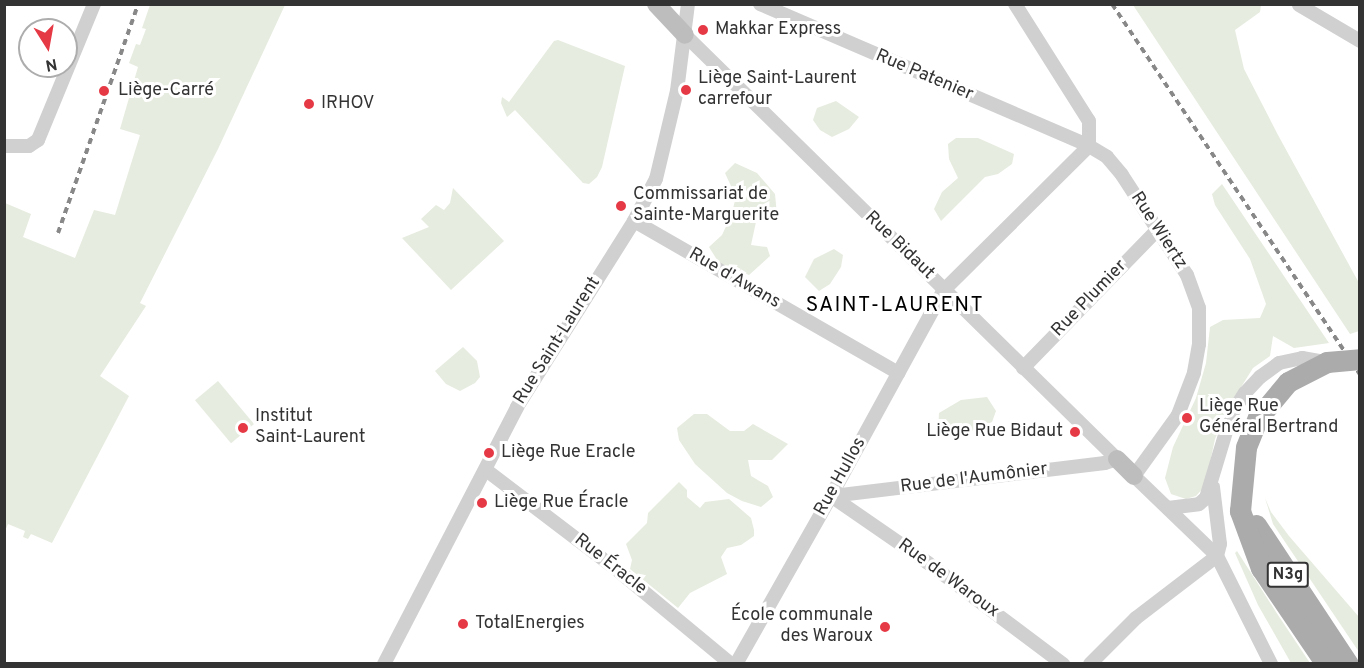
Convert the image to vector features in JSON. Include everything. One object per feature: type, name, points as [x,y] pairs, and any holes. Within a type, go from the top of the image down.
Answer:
[{"type":"main road","name":"N3g","points":[[1326,663],[1261,568],[1240,511],[1241,479],[1250,433],[1267,405],[1288,382],[1327,362],[1359,359]]},
{"type":"main road","name":"N3g","points":[[1241,479],[1255,523],[1265,541],[1348,663]]},
{"type":"street","points":[[4,146],[29,146],[38,140],[94,4]]},
{"type":"street","points":[[656,4],[685,35]]},
{"type":"street","name":"Rue Saint-Laurent","points":[[384,663],[517,407],[633,221],[656,179],[677,91],[688,4]]},
{"type":"street","name":"Rue Patenier","points":[[760,4],[827,36],[1089,146]]},
{"type":"street","points":[[774,10],[788,4]]},
{"type":"street","points":[[1015,4],[1089,121],[1089,146]]},
{"type":"street","points":[[1299,5],[1359,42]]},
{"type":"street","name":"Rue Bidaut","points":[[685,35],[1217,556]]},
{"type":"street","name":"Rue Wiertz","points":[[1089,146],[1107,157],[1122,175],[1187,276],[1200,308],[1199,344],[1194,373],[1178,415],[1134,476]]},
{"type":"street","name":"Rue Hullos","points":[[736,663],[944,290],[1089,146]]},
{"type":"street","name":"Rue d'Awans","points":[[633,221],[898,373]]},
{"type":"street","name":"Rue Plumier","points":[[1023,368],[1157,230]]},
{"type":"street","points":[[1168,508],[1199,504],[1206,498],[1232,415],[1245,393],[1260,376],[1279,363],[1302,358],[1327,362]]},
{"type":"street","name":"Rue de l'Aumônier","points":[[831,496],[1105,463],[1117,459]]},
{"type":"street","name":"Rue Éracle","points":[[486,470],[621,573],[731,663]]},
{"type":"street","points":[[1090,663],[1136,618],[1217,556],[1220,544],[1213,481]]},
{"type":"street","name":"Rue de Waroux","points":[[831,496],[928,563],[1063,663]]},
{"type":"street","points":[[1217,556],[1271,663]]},
{"type":"shaded area","points":[[150,5],[285,5],[218,149],[140,303],[146,306],[100,376],[129,396],[52,543],[31,534],[28,539],[23,537],[25,531],[8,524],[5,531],[5,203],[31,214],[23,237],[75,258],[94,210],[115,215],[140,135],[120,129],[138,67],[129,63],[136,44],[140,45],[146,29],[142,28]]},
{"type":"shaded area","points":[[1133,5],[1261,5],[1260,12],[1235,30],[1244,69],[1359,283],[1359,331],[1350,334]]},
{"type":"shaded area","points":[[558,40],[625,66],[602,167],[597,177],[589,184],[583,183],[515,110],[507,117],[501,103],[502,97],[509,102],[554,41]]},
{"type":"shaded area","points":[[836,101],[859,117],[849,129],[832,137],[820,130],[813,120],[817,108]]},
{"type":"shaded area","points":[[956,138],[978,138],[1014,154],[1012,164],[998,174],[985,177],[941,221],[934,209],[942,192],[958,178],[949,159],[948,144]]},
{"type":"shaded area","points":[[735,163],[757,173],[775,194],[777,215],[756,222],[751,245],[767,247],[770,256],[749,275],[719,263],[709,247],[722,235],[731,216],[736,197],[725,173]]},
{"type":"shaded area","points":[[1222,184],[1329,343],[1294,348],[1273,336],[1270,356],[1253,368],[1233,400],[1215,439],[1205,486],[1196,496],[1186,499],[1171,494],[1165,478],[1173,447],[1196,398],[1206,363],[1210,327],[1223,320],[1260,318],[1266,304],[1250,259],[1215,205],[1212,194]]},
{"type":"shaded area","points":[[453,188],[504,241],[451,290],[402,238],[429,227],[421,219],[436,205],[444,210],[450,203]]},
{"type":"shaded area","points":[[834,249],[843,255],[841,267],[830,284],[819,291],[805,277],[814,259]]},
{"type":"shaded area","points":[[463,347],[477,361],[480,377],[475,383],[460,391],[446,384],[435,371]]},
{"type":"shaded area","points":[[218,381],[254,424],[231,443],[195,400]]},
{"type":"shaded area","points":[[987,397],[996,411],[992,422],[967,433],[938,434],[939,413],[961,400]]},
{"type":"shaded area","points":[[694,414],[707,414],[730,431],[744,431],[753,424],[788,444],[772,460],[748,460],[751,476],[768,486],[773,497],[761,507],[727,493],[695,464],[679,440],[677,428]]},
{"type":"shaded area","points":[[679,482],[687,490],[687,497],[700,508],[705,502],[729,499],[751,518],[754,536],[741,545],[727,548],[721,557],[727,574],[690,593],[678,608],[630,569],[632,560],[626,544],[647,523],[648,513]]},
{"type":"shaded area","points":[[1265,498],[1271,512],[1289,536],[1359,617],[1359,652],[1273,524]]},
{"type":"shaded area","points":[[1237,551],[1310,663],[1291,663],[1258,605],[1235,553]]},
{"type":"railway","points":[[58,233],[138,4]]},
{"type":"railway","points":[[1112,4],[1360,375]]},
{"type":"place","name":"Makkar Express","points":[[703,30]]},
{"type":"place","name":"Liège Saint-Laurent carrefour","points":[[686,90]]},
{"type":"place","name":"Liège-Carré","points":[[104,91]]},
{"type":"place","name":"IRHOV","points":[[309,104]]},
{"type":"place","name":"Commissariat de Sainte-Marguerite","points":[[621,206]]},
{"type":"place","name":"Liège Rue Général Bertrand","points":[[1187,418]]},
{"type":"place","name":"Institut Saint-Laurent","points":[[243,428]]},
{"type":"place","name":"Liège Rue Bidaut","points":[[1075,432]]},
{"type":"place","name":"Liège Rue Eracle","points":[[489,453]]},
{"type":"place","name":"Liège Rue Éracle","points":[[482,503]]},
{"type":"place","name":"TotalEnergies","points":[[463,624]]},
{"type":"place","name":"École communale des Waroux","points":[[885,627]]},
{"type":"district","name":"SAINT-LAURENT","points":[[895,306]]}]
